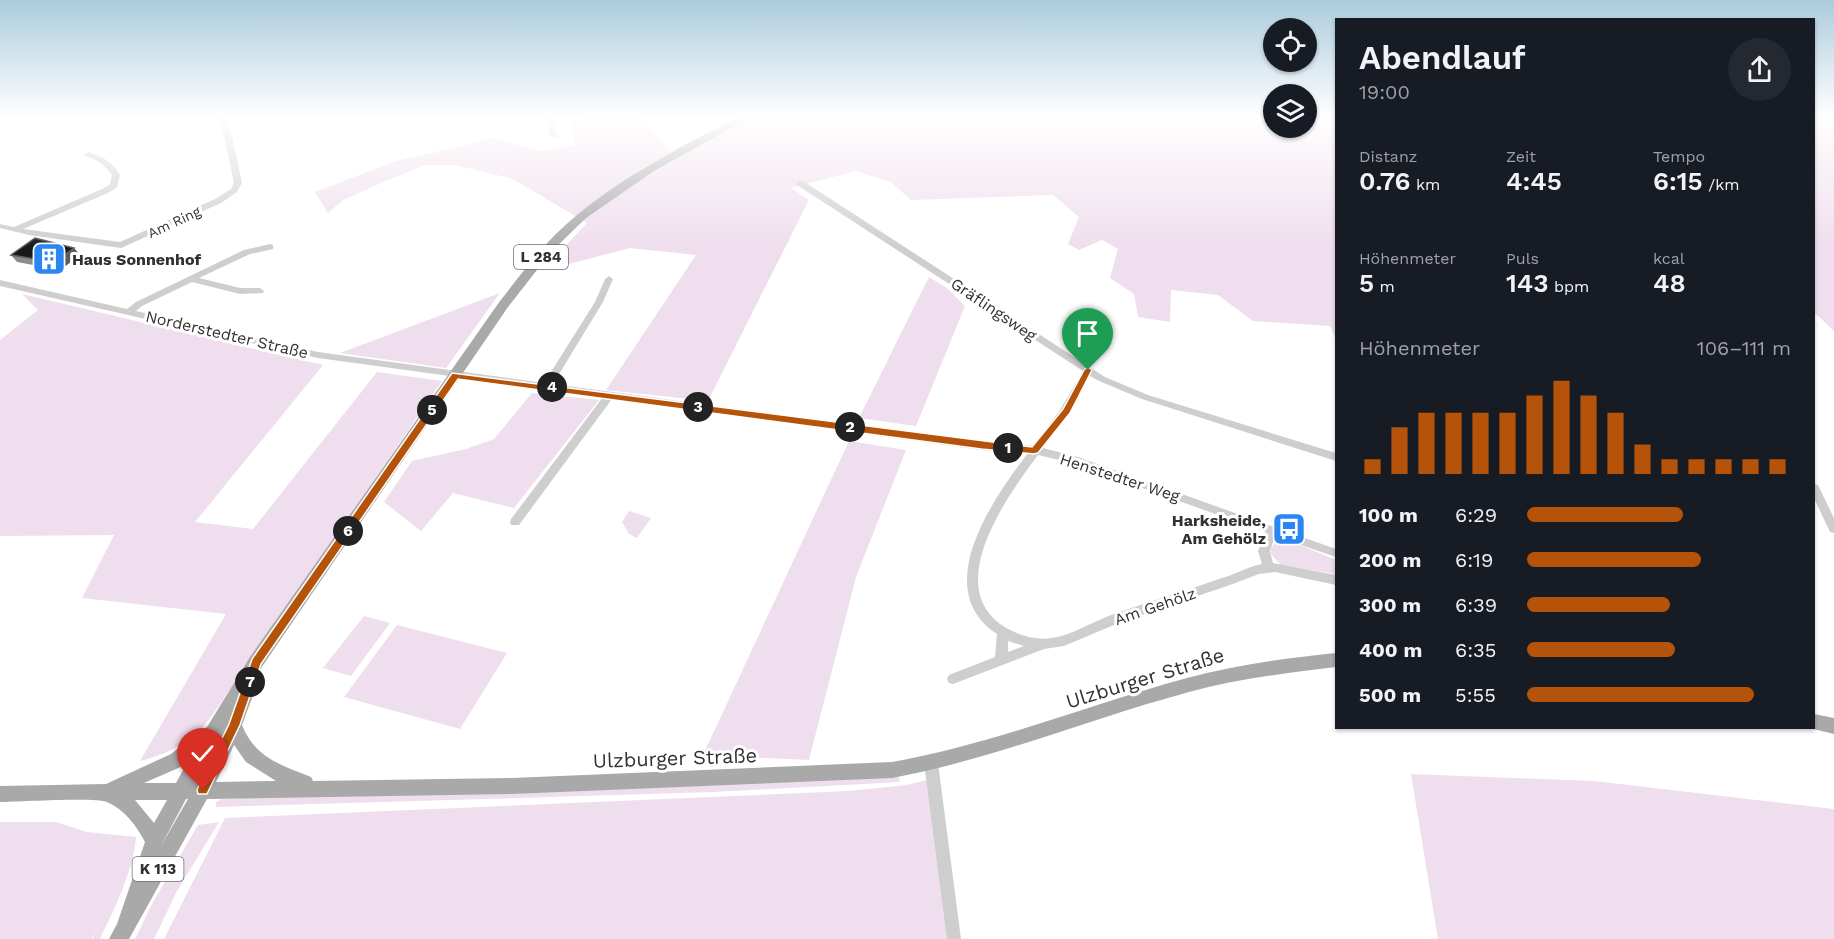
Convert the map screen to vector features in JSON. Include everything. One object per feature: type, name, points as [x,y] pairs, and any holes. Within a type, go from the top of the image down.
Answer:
[{"type":"main road","name":"L 284","points":[[203,790],[226,725],[256,662],[504,304],[564,233],[626,186],[670,161]]},
{"type":"main road","name":"Ulzburger Straße","points":[[0,794],[535,785],[892,770],[931,763],[1019,739],[1169,690],[1250,669],[1335,660]]},
{"type":"main road","points":[[1815,722],[1834,726]]},
{"type":"main road","name":"L 284","points":[[181,791],[226,725]]},
{"type":"main road","points":[[106,792],[149,775],[177,760],[226,725],[262,765],[282,777],[324,788]]},
{"type":"main road","name":"K 113","points":[[123,932],[203,790]]},
{"type":"main road","name":"K 113","points":[[123,932],[154,841],[181,791]]},
{"type":"main road","points":[[106,792],[128,804],[141,816],[154,841]]},
{"type":"street","points":[[13,230],[105,191],[114,185],[116,175],[105,161]]},
{"type":"street","name":"Am Ring","points":[[0,225],[13,230],[122,245],[218,201],[234,190],[238,183],[233,161]]},
{"type":"street","name":"Gräflingsweg","points":[[800,183],[1102,379],[1145,397],[1335,457]]},
{"type":"street","points":[[129,312],[139,304],[247,252],[270,247]]},
{"type":"street","points":[[191,279],[240,291],[260,291]]},
{"type":"street","points":[[546,387],[599,302],[609,279]]},
{"type":"street","name":"Norderstedter Straße","points":[[0,283],[318,356],[455,376]]},
{"type":"street","points":[[1042,645],[1003,632],[989,621],[979,609],[975,598],[972,573],[976,554],[991,516],[1034,450],[1067,411],[1088,370]]},
{"type":"street","name":"Henstedter Weg","points":[[455,376],[981,446],[1034,450],[1074,460],[1146,484],[1335,553]]},
{"type":"street","points":[[515,522],[609,396]]},
{"type":"street","points":[[1817,503],[1834,505]]},
{"type":"street","points":[[1817,503],[1834,529]]},
{"type":"street","points":[[1269,567],[1264,551],[1272,530]]},
{"type":"street","name":"Am Gehölz","points":[[953,679],[1042,645],[1058,642],[1124,615],[1269,567],[1335,580]]},
{"type":"street","points":[[1001,661],[1003,632]]},
{"type":"street","points":[[931,763],[954,939]]},
{"type":"shaded area","points":[[397,161],[1335,161],[1335,337],[1330,326],[1253,321],[1218,295],[1171,290],[1170,322],[1138,317],[1134,294],[1110,278],[1118,249],[1102,240],[1079,250],[1068,244],[1079,217],[1053,195],[911,200],[891,182],[856,171],[791,188],[809,200],[708,401],[606,390],[696,255],[630,248],[542,271],[587,223],[513,179],[455,165],[426,165],[343,200],[328,213],[315,192]]},
{"type":"shaded area","points":[[1815,161],[1834,161],[1834,331],[1815,313]]},
{"type":"shaded area","points":[[929,277],[947,288],[965,306],[916,426],[859,418]]},
{"type":"shaded area","points":[[500,293],[446,368],[340,353]]},
{"type":"shaded area","points":[[22,294],[323,365],[195,522],[253,529],[377,372],[442,381],[204,726],[180,745],[140,761],[226,614],[82,598],[114,535],[0,536],[0,340],[38,310]]},
{"type":"shaded area","points":[[532,393],[599,400],[514,508],[453,493],[421,531],[384,502],[412,461],[466,449],[494,439]]},
{"type":"shaded area","points":[[849,441],[906,450],[856,577],[809,760],[703,755]]},
{"type":"shaded area","points":[[629,511],[651,518],[637,538],[629,534],[622,522]]},
{"type":"shaded area","points":[[1278,539],[1295,543],[1335,560],[1335,574],[1281,565],[1271,554],[1271,548]]},
{"type":"shaded area","points":[[364,616],[390,623],[351,676],[323,668]]},
{"type":"shaded area","points":[[397,625],[507,653],[460,729],[344,697]]},
{"type":"shaded area","points":[[1411,774],[1594,781],[1834,809],[1834,939],[1438,939]]},
{"type":"shaded area","points":[[899,777],[900,782],[713,792],[216,807],[216,802],[222,799]]},
{"type":"shaded area","points":[[931,779],[951,939],[164,939],[225,818],[849,791],[907,785]]},
{"type":"shaded area","points":[[0,822],[56,822],[87,832],[136,837],[127,876],[100,939],[93,939],[96,931],[92,939],[0,939]]},
{"type":"shaded area","points":[[219,822],[176,893],[154,939],[135,939],[153,902],[198,825]]},
{"type":"building","points":[[35,238],[74,248],[54,262],[11,255]]},
{"type":"place","name":"Haus Sonnenhof","points":[[49,259]]},
{"type":"place","name":"Harksheide, Am Gehölz","points":[[1289,529]]},
{"type":"route","points":[[203,790],[234,725],[256,662],[455,376],[981,446],[1034,450],[1055,428],[1067,411],[1088,370]]}]
